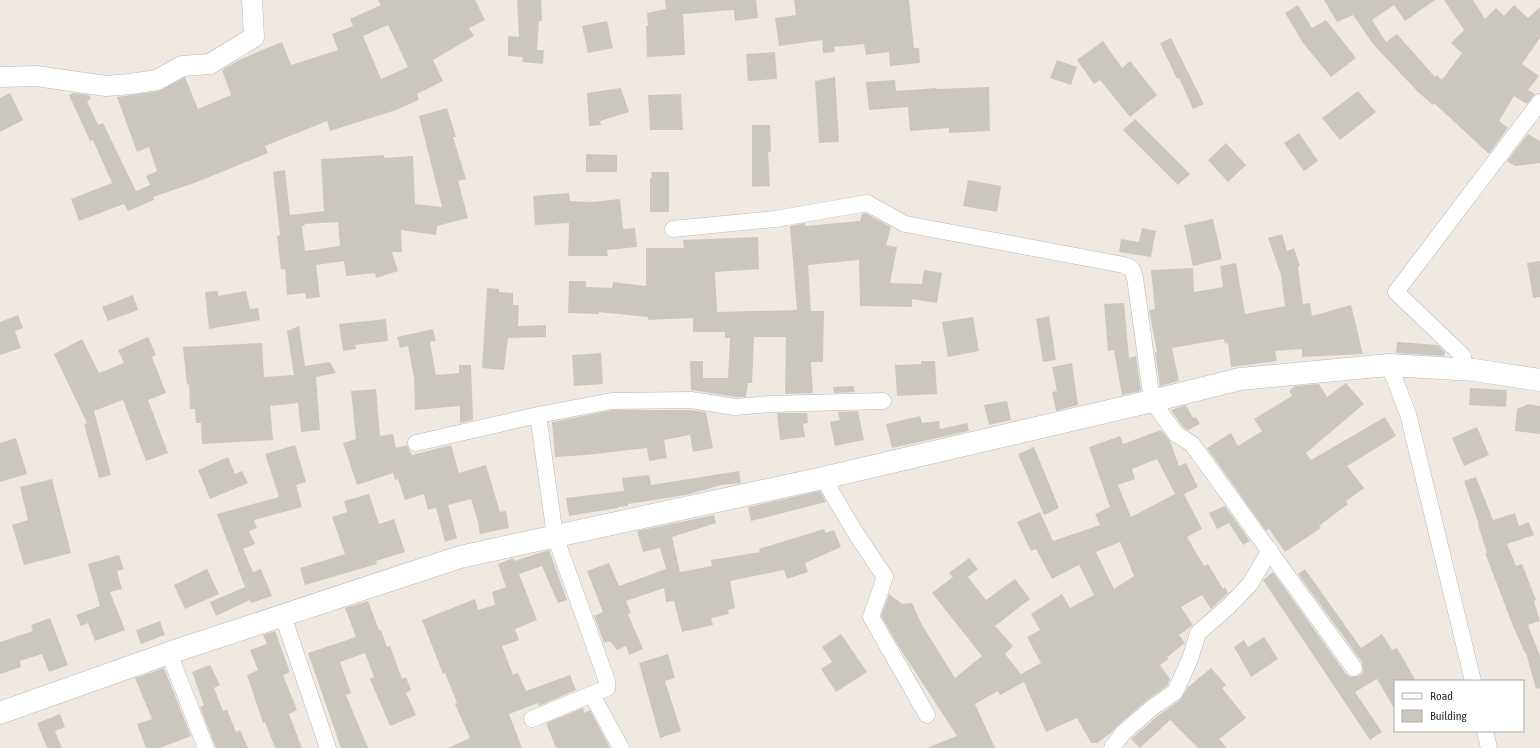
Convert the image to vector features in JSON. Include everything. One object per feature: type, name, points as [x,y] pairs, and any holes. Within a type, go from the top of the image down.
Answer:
[{"type":"main road","points":[[0,713],[169,652],[460,557],[823,478],[1240,379],[1389,365],[1464,370],[1540,380]]},
{"type":"street","points":[[0,77],[36,76],[106,86],[157,80],[182,66],[210,64],[254,37],[252,8]]},
{"type":"street","points":[[1464,370],[1463,356],[1396,292],[1540,102]]},
{"type":"street","points":[[673,228],[775,218],[867,203],[905,224],[1124,265],[1132,269],[1135,278],[1152,401],[1176,434],[1192,444],[1354,668]]},
{"type":"street","points":[[1389,365],[1408,414],[1473,680]]},
{"type":"street","points":[[416,443],[538,415],[612,401],[690,400],[735,407],[771,404],[883,401]]},
{"type":"street","points":[[532,719],[607,688],[607,681],[555,536],[538,415]]},
{"type":"street","points":[[823,478],[855,532],[885,577],[871,617],[928,715]]},
{"type":"street","points":[[1112,748],[1123,733],[1153,707],[1174,692],[1190,659],[1198,633],[1228,607],[1250,584],[1270,550]]},
{"type":"street","points":[[283,616],[328,748]]},
{"type":"street","points":[[169,652],[206,748]]},
{"type":"street","points":[[592,695],[621,748]]},
{"type":"street","points":[[1485,732],[1489,748]]},
{"type":"building","points":[[378,0],[475,0],[485,20],[469,28],[474,36],[433,60],[443,81],[417,94],[419,100],[396,110],[330,131],[327,121],[265,146],[268,153],[197,182],[153,197],[154,200],[128,211],[124,204],[79,221],[71,199],[112,183],[93,140],[90,141],[69,95],[73,93],[89,95],[91,99],[87,101],[98,125],[103,123],[136,191],[150,185],[146,176],[157,171],[149,147],[137,152],[117,97],[159,91],[185,77],[198,109],[231,95],[222,70],[241,59],[282,42],[291,65],[338,50],[332,34],[353,26],[350,19],[381,5]],"holes":[[[388,25],[408,67],[381,79],[363,36]]]},
{"type":"building","points":[[517,0],[541,0],[542,21],[539,21],[537,50],[544,50],[543,64],[522,62],[523,57],[508,56],[508,36],[519,37]]},
{"type":"building","points":[[665,0],[756,0],[758,18],[735,21],[734,10],[683,14],[685,55],[647,57],[647,13],[666,9]]},
{"type":"building","points":[[794,0],[909,0],[914,48],[919,48],[920,63],[890,66],[889,52],[866,55],[864,44],[834,47],[835,52],[823,53],[822,40],[779,46],[775,18],[796,15]]},
{"type":"building","points":[[1324,0],[1435,0],[1405,21],[1394,5],[1372,20],[1386,42],[1397,34],[1435,77],[1437,75],[1442,80],[1462,53],[1451,43],[1464,30],[1444,0],[1473,0],[1485,19],[1496,8],[1504,16],[1514,5],[1528,18],[1540,7],[1540,38],[1522,64],[1539,76],[1528,90],[1535,94],[1527,104],[1514,96],[1499,121],[1508,128],[1489,154],[1434,103],[1433,105],[1418,92],[1373,44],[1353,15],[1337,22]]},
{"type":"building","points":[[1298,5],[1312,28],[1326,20],[1356,58],[1331,77],[1303,43],[1285,13]]},
{"type":"building","points":[[607,21],[613,48],[588,53],[582,26]]},
{"type":"building","points":[[1171,38],[1204,104],[1193,109],[1179,78],[1177,79],[1160,43]]},
{"type":"building","points":[[1103,41],[1122,68],[1130,61],[1157,95],[1130,117],[1100,80],[1094,84],[1077,60]]},
{"type":"building","points":[[775,52],[777,79],[748,81],[746,54]]},
{"type":"building","points":[[1057,60],[1077,67],[1071,85],[1050,78]]},
{"type":"building","points":[[835,77],[839,142],[819,143],[815,81]]},
{"type":"building","points":[[895,80],[896,91],[936,88],[989,87],[990,131],[949,133],[949,128],[910,131],[908,107],[869,110],[866,82]]},
{"type":"building","points":[[621,88],[629,112],[600,121],[601,125],[589,126],[587,93]]},
{"type":"building","points":[[1358,91],[1376,112],[1340,140],[1322,118]]},
{"type":"building","points":[[10,93],[23,120],[0,132],[0,98]]},
{"type":"building","points":[[681,94],[683,130],[650,130],[648,95]]},
{"type":"building","points":[[447,108],[456,137],[453,137],[466,179],[458,181],[468,218],[437,226],[436,235],[401,230],[402,252],[392,252],[398,271],[376,278],[375,273],[346,276],[344,261],[316,265],[320,297],[306,299],[305,293],[287,295],[285,269],[281,270],[277,236],[280,235],[273,172],[285,170],[290,215],[324,211],[321,159],[384,155],[384,158],[413,156],[415,204],[442,207],[419,116]],"holes":[[[338,222],[340,246],[305,251],[302,226],[305,226],[304,224]]]},
{"type":"building","points":[[1135,119],[1190,174],[1178,185],[1123,130]]},
{"type":"building","points":[[752,125],[770,125],[771,152],[768,152],[770,186],[752,187]]},
{"type":"building","points":[[1299,133],[1318,161],[1304,171],[1284,143]]},
{"type":"building","points":[[1528,134],[1540,141],[1540,163],[1515,166],[1507,161]]},
{"type":"building","points":[[1226,143],[1246,165],[1228,182],[1208,160]]},
{"type":"building","points":[[586,154],[617,155],[617,172],[586,172]]},
{"type":"building","points":[[651,172],[669,172],[669,212],[650,212]]},
{"type":"building","points":[[968,180],[1001,186],[997,212],[963,206]]},
{"type":"building","points":[[569,193],[570,201],[592,202],[620,199],[623,229],[635,228],[637,247],[607,250],[608,256],[568,256],[569,223],[535,225],[533,196]]},
{"type":"building","points":[[865,213],[891,227],[886,245],[897,247],[890,283],[922,284],[924,270],[942,273],[937,303],[912,299],[912,307],[860,306],[859,260],[808,265],[811,311],[824,311],[823,362],[811,362],[813,393],[785,394],[786,337],[754,337],[752,383],[748,383],[746,397],[735,397],[691,390],[690,361],[703,361],[703,378],[728,378],[730,338],[725,338],[725,332],[693,332],[693,318],[648,320],[648,317],[599,312],[599,314],[568,313],[569,281],[586,281],[586,287],[612,288],[613,282],[646,286],[646,248],[684,248],[683,240],[758,237],[759,269],[715,272],[717,312],[797,310],[790,226],[805,223],[805,226],[860,221],[862,214]]},
{"type":"building","points":[[1213,219],[1222,259],[1193,266],[1184,225]]},
{"type":"building","points":[[1142,228],[1156,231],[1151,257],[1119,252],[1121,239],[1139,242]]},
{"type":"building","points":[[1282,234],[1287,251],[1294,248],[1300,266],[1298,267],[1303,304],[1310,303],[1312,316],[1351,305],[1363,354],[1302,357],[1302,349],[1275,351],[1277,361],[1231,367],[1228,343],[1225,344],[1224,339],[1172,348],[1179,381],[1160,386],[1155,352],[1157,352],[1149,310],[1155,309],[1151,270],[1193,268],[1194,292],[1223,287],[1220,266],[1236,263],[1245,314],[1285,306],[1281,275],[1268,238]]},
{"type":"building","points":[[1540,261],[1540,297],[1533,298],[1527,263]]},
{"type":"building","points":[[487,288],[499,289],[499,292],[513,293],[513,305],[519,305],[518,326],[546,325],[546,337],[508,338],[504,370],[482,368]]},
{"type":"building","points":[[218,291],[218,296],[246,291],[250,309],[258,308],[260,320],[209,329],[205,292]]},
{"type":"building","points":[[133,295],[138,310],[108,321],[102,307]]},
{"type":"building","points":[[1124,303],[1129,358],[1136,356],[1141,391],[1122,395],[1114,350],[1108,351],[1104,304]]},
{"type":"building","points":[[18,315],[23,328],[15,331],[21,348],[0,355],[0,322]]},
{"type":"building","points":[[1049,316],[1056,360],[1043,362],[1036,319]]},
{"type":"building","points":[[973,317],[979,351],[948,357],[942,322]]},
{"type":"building","points":[[386,319],[388,341],[355,345],[356,349],[343,351],[339,324]]},
{"type":"building","points":[[299,326],[305,366],[330,362],[336,373],[316,377],[320,430],[301,432],[298,403],[270,406],[273,440],[202,444],[201,423],[196,423],[195,409],[190,409],[189,384],[187,385],[183,347],[262,343],[264,377],[294,375],[287,331]]},
{"type":"building","points":[[433,329],[436,341],[430,342],[436,375],[459,373],[459,365],[471,365],[473,420],[460,423],[460,406],[415,410],[414,378],[408,346],[400,348],[397,337]]},
{"type":"building","points":[[148,337],[156,355],[152,357],[166,393],[148,400],[168,453],[146,461],[123,400],[94,411],[111,475],[99,478],[84,424],[87,423],[54,354],[82,339],[99,373],[124,363],[118,350]]},
{"type":"building","points":[[1397,342],[1438,345],[1445,352],[1444,356],[1396,353]]},
{"type":"building","points":[[601,353],[603,384],[574,386],[572,355]]},
{"type":"building","points":[[921,361],[935,361],[937,394],[897,396],[895,365],[921,364]]},
{"type":"building","points":[[1072,363],[1078,405],[1056,411],[1052,392],[1057,391],[1052,367]]},
{"type":"building","points":[[1346,383],[1364,404],[1306,453],[1311,460],[1385,417],[1396,436],[1347,466],[1364,488],[1346,501],[1348,504],[1319,526],[1321,528],[1285,552],[1269,529],[1266,531],[1207,448],[1231,433],[1238,446],[1262,431],[1254,419],[1292,396],[1289,391],[1295,386],[1319,384],[1327,397]]},
{"type":"building","points":[[853,386],[855,392],[834,393],[833,387]]},
{"type":"building","points":[[1470,388],[1507,390],[1506,407],[1469,405]]},
{"type":"building","points":[[376,389],[380,436],[393,434],[396,448],[407,445],[412,455],[451,445],[459,473],[486,465],[500,512],[506,511],[509,528],[480,534],[471,499],[448,505],[457,538],[445,542],[436,508],[428,510],[424,494],[405,500],[398,479],[395,480],[393,473],[357,485],[343,443],[356,439],[351,391]]},
{"type":"building","points":[[1007,401],[1011,420],[989,425],[984,405]]},
{"type":"building","points":[[1528,404],[1540,406],[1540,434],[1515,431],[1517,409]]},
{"type":"building","points":[[1186,405],[1193,418],[1196,417],[1200,424],[1188,430],[1183,427],[1171,410]]},
{"type":"building","points":[[613,410],[690,410],[706,412],[713,448],[693,452],[690,435],[664,440],[667,458],[649,461],[647,448],[555,457],[552,422]]},
{"type":"building","points":[[858,411],[864,440],[835,446],[830,422],[840,420],[838,412]]},
{"type":"building","points":[[777,413],[807,413],[808,423],[803,424],[805,437],[780,440]]},
{"type":"building","points":[[920,416],[922,423],[939,421],[940,429],[967,423],[969,431],[892,448],[886,424]]},
{"type":"building","points":[[1477,427],[1489,455],[1464,466],[1452,438]]},
{"type":"building","points":[[1161,430],[1170,441],[1179,466],[1186,463],[1198,487],[1184,494],[1202,529],[1187,537],[1204,566],[1208,564],[1223,589],[1225,587],[1228,593],[1211,609],[1202,595],[1181,607],[1193,625],[1179,635],[1185,643],[1167,657],[1169,659],[1160,665],[1170,679],[1167,686],[1147,700],[1111,733],[1097,743],[1091,743],[1077,718],[1046,732],[1024,682],[1000,695],[998,691],[975,704],[995,748],[929,748],[957,736],[899,647],[881,616],[889,594],[902,604],[912,603],[922,625],[955,678],[982,656],[932,593],[953,577],[949,573],[969,558],[978,569],[968,577],[986,600],[1015,579],[1030,599],[995,626],[1013,646],[1005,654],[1021,674],[1041,663],[1027,637],[1040,630],[1031,614],[1062,594],[1070,608],[1094,595],[1079,565],[1052,579],[1036,549],[1031,551],[1017,522],[1040,512],[1053,541],[1100,525],[1095,514],[1110,507],[1089,447],[1120,436],[1123,444]],"holes":[[[1157,459],[1175,494],[1131,517],[1118,485],[1135,479],[1132,469]],[[1120,542],[1134,576],[1114,589],[1096,552]]]},
{"type":"building","points":[[16,438],[27,474],[0,482],[0,443]]},
{"type":"building","points":[[295,445],[306,482],[296,485],[302,507],[254,520],[257,528],[249,531],[255,544],[243,549],[253,572],[261,569],[272,596],[251,603],[250,600],[216,616],[210,602],[245,587],[217,514],[279,497],[265,454]]},
{"type":"building","points":[[1034,447],[1059,508],[1044,515],[1018,454]]},
{"type":"building","points":[[228,457],[235,474],[242,471],[248,483],[210,499],[198,470]]},
{"type":"building","points":[[739,471],[741,483],[721,485],[686,495],[628,504],[628,506],[569,516],[566,498],[624,491],[622,478],[649,475],[651,485]]},
{"type":"building","points":[[1476,477],[1493,520],[1515,513],[1519,526],[1529,522],[1534,535],[1507,544],[1516,566],[1522,564],[1536,600],[1534,601],[1540,621],[1528,625],[1540,656],[1540,688],[1536,689],[1526,653],[1513,626],[1485,553],[1487,553],[1479,525],[1464,481]]},
{"type":"building","points":[[52,479],[71,553],[24,565],[12,525],[28,520],[20,487]]},
{"type":"building","points":[[820,491],[826,502],[751,521],[748,507]]},
{"type":"building","points":[[369,494],[379,524],[394,519],[405,552],[376,561],[377,564],[305,585],[300,568],[345,554],[332,517],[347,512],[344,501]]},
{"type":"building","points":[[1225,506],[1250,541],[1243,545],[1229,523],[1217,529],[1209,513]]},
{"type":"building","points":[[714,515],[716,523],[672,537],[680,572],[712,566],[711,560],[760,552],[759,549],[824,529],[826,533],[834,530],[841,547],[805,563],[808,572],[787,579],[784,570],[730,581],[735,608],[728,610],[729,614],[711,618],[713,625],[682,632],[674,601],[666,602],[664,588],[626,601],[631,613],[628,614],[643,649],[629,655],[626,646],[617,650],[610,641],[604,643],[594,616],[603,612],[587,571],[609,563],[619,586],[666,569],[660,548],[643,552],[637,531]]},
{"type":"building","points":[[549,550],[567,600],[558,603],[542,566],[519,574],[537,620],[515,629],[519,640],[502,646],[513,675],[518,673],[526,691],[570,675],[576,690],[539,706],[538,703],[509,714],[522,748],[448,748],[470,738],[455,704],[457,703],[445,673],[443,674],[422,620],[475,599],[478,610],[495,605],[492,592],[506,587],[498,564],[513,558],[514,561]]},
{"type":"building","points":[[119,555],[124,569],[117,571],[122,589],[110,592],[125,630],[95,641],[88,623],[81,626],[76,615],[100,606],[88,564]]},
{"type":"building","points":[[207,569],[219,594],[185,609],[174,585]]},
{"type":"building","points":[[1305,569],[1361,648],[1382,634],[1392,650],[1397,648],[1415,680],[1394,680],[1394,708],[1377,679],[1355,692],[1382,732],[1370,740],[1263,580],[1273,572],[1346,674],[1350,677],[1359,676],[1363,672],[1362,662],[1298,574]]},
{"type":"building","points":[[368,601],[387,647],[390,646],[402,679],[406,677],[411,690],[406,693],[416,715],[390,726],[370,679],[374,677],[365,653],[340,662],[351,693],[346,695],[368,748],[341,748],[308,653],[356,637],[345,608]]},
{"type":"building","points":[[50,618],[68,665],[49,672],[42,654],[20,661],[21,667],[0,674],[0,642],[33,631],[31,625]]},
{"type":"building","points":[[160,621],[165,635],[141,644],[136,630]]},
{"type":"building","points":[[275,631],[290,672],[283,675],[297,710],[289,714],[302,748],[275,748],[265,722],[263,723],[247,675],[258,670],[250,650],[267,644],[263,635]]},
{"type":"building","points":[[841,634],[867,672],[836,692],[821,669],[832,662],[822,647]]},
{"type":"building","points":[[1264,637],[1278,659],[1251,677],[1234,647],[1244,640],[1248,647]]},
{"type":"building","points":[[668,654],[675,678],[665,681],[681,731],[660,738],[639,663]]},
{"type":"building","points":[[210,665],[220,685],[214,688],[223,711],[227,710],[236,732],[240,730],[248,748],[216,748],[200,707],[204,705],[192,672]]},
{"type":"building","points":[[164,668],[191,736],[160,748],[146,748],[137,724],[152,719],[135,678]]},
{"type":"building","points":[[1211,668],[1226,685],[1222,688],[1246,718],[1219,739],[1227,748],[1198,748],[1170,720],[1140,748],[1131,739],[1159,715],[1180,700],[1188,687]]},
{"type":"building","points":[[583,708],[584,713],[590,710],[610,748],[556,748],[546,723]]},
{"type":"building","points":[[60,714],[65,727],[55,731],[62,748],[47,748],[37,723]]}]
